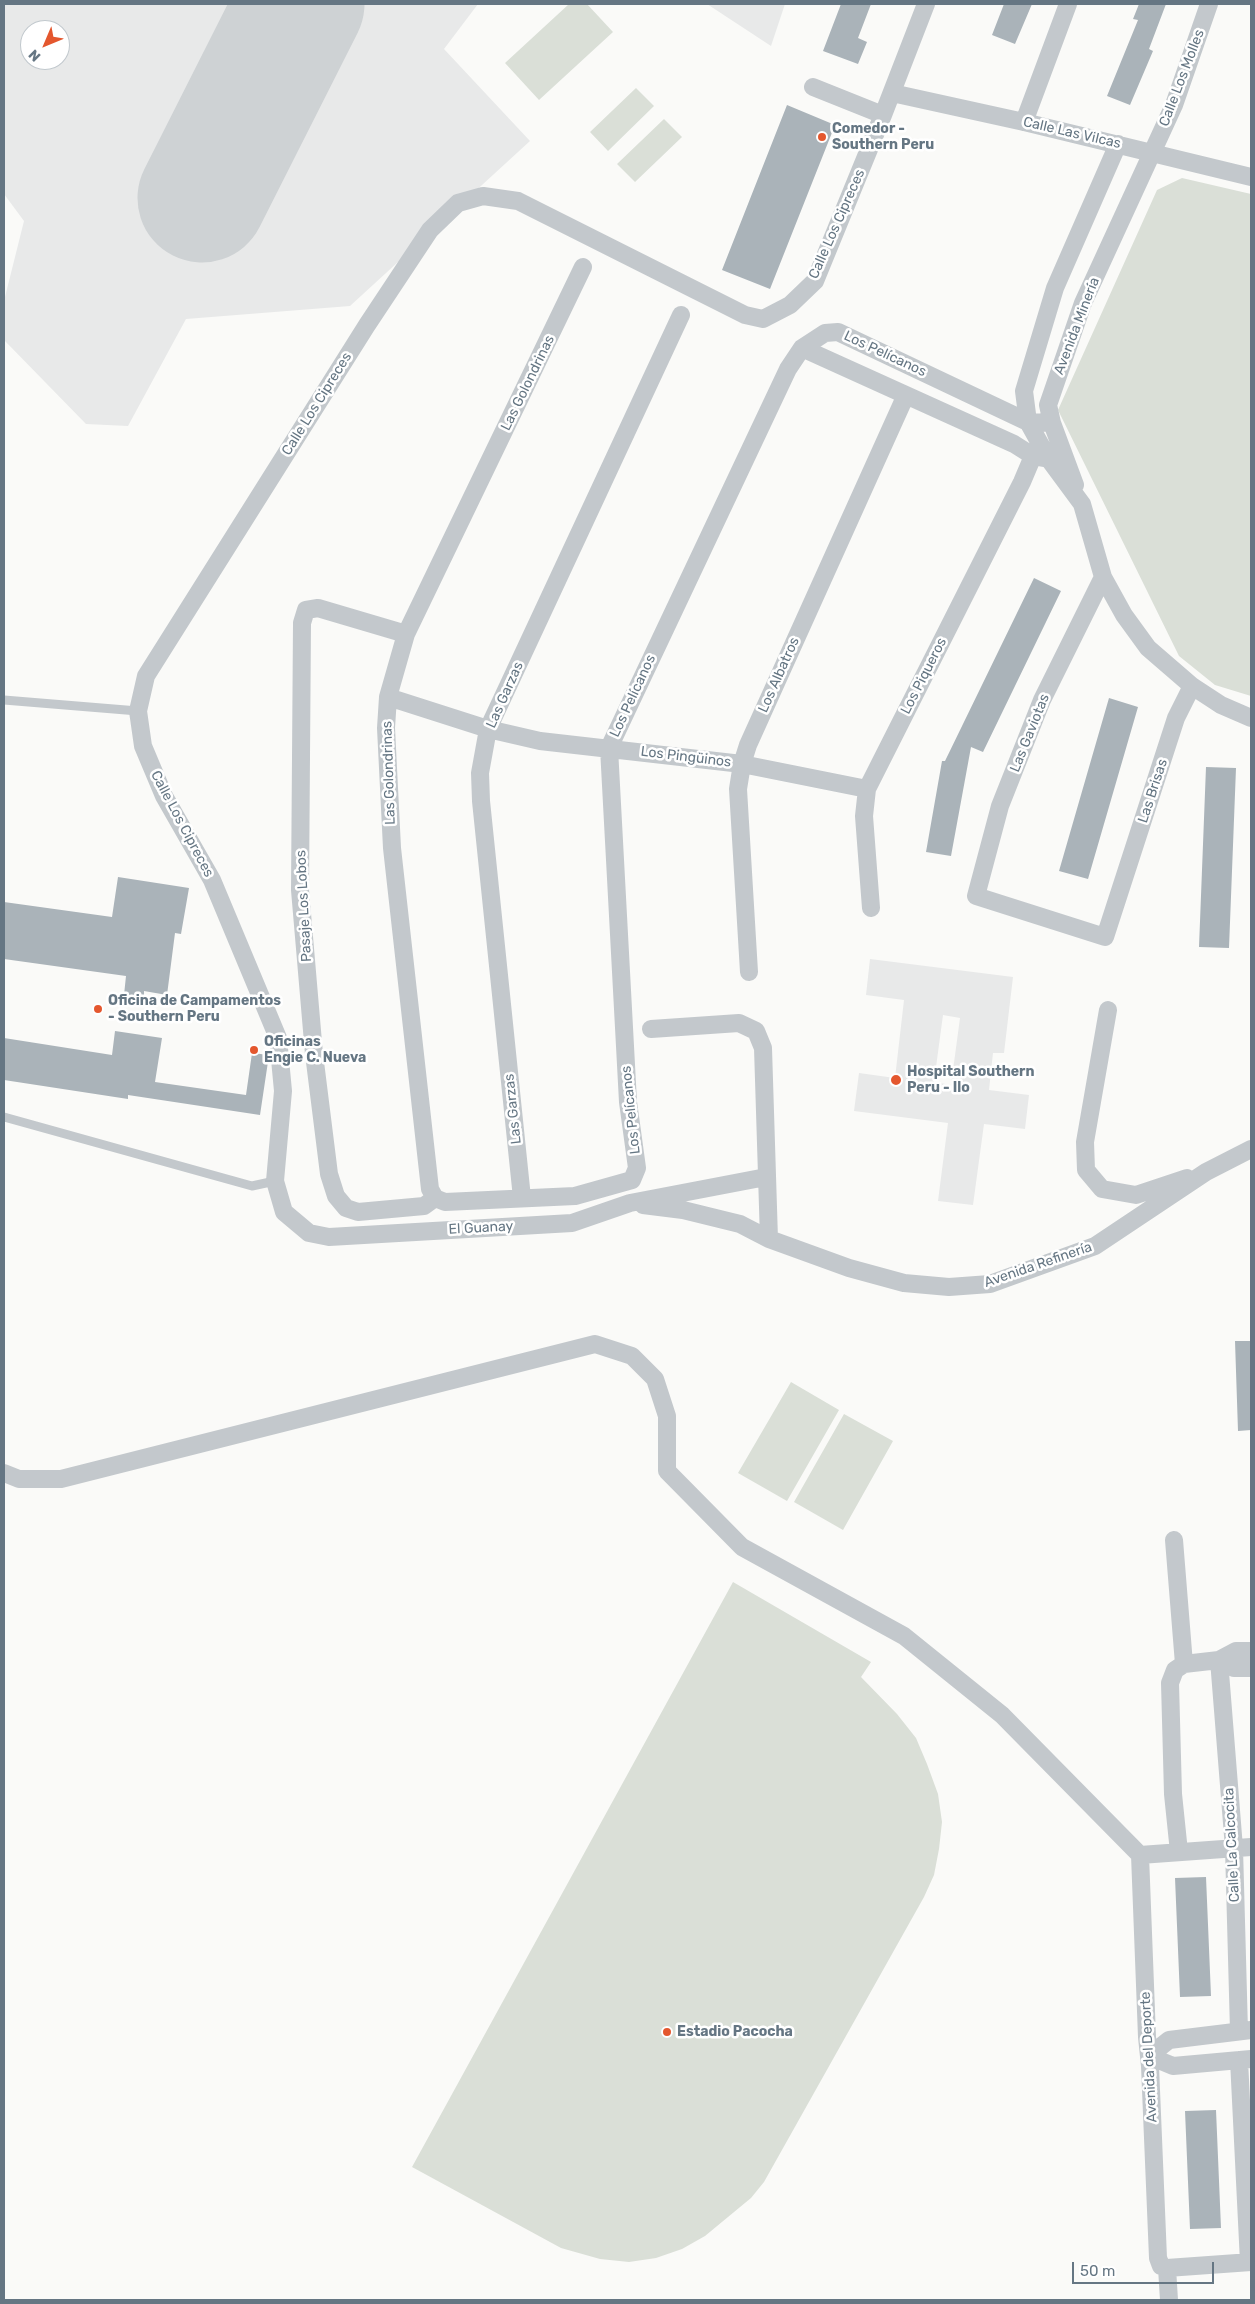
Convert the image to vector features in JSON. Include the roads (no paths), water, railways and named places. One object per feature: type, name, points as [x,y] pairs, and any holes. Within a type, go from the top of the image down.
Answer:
[{"type":"street","name":"Calle Los Cipreces","points":[[329,1237],[308,1233],[284,1212],[274,1182],[283,1091],[278,1038],[212,880],[164,796],[144,746],[138,711],[146,676],[366,325],[430,230],[458,203],[483,196],[518,201],[746,315],[763,319],[790,305],[814,281],[884,115],[926,4]]},
{"type":"street","points":[[1024,122],[1068,4]]},
{"type":"street","name":"Calle Los Molles","points":[[1152,152],[1174,105],[1209,4]]},
{"type":"street","points":[[813,87],[884,115]]},
{"type":"street","name":"Calle Las Vilcas","points":[[892,93],[1024,122],[1251,177]]},
{"type":"street","points":[[1118,144],[1055,288],[1024,391],[1028,422],[1049,458],[1082,504],[1103,577],[1124,615],[1148,648],[1192,686],[1220,704],[1251,718]]},
{"type":"street","name":"Avenida Minería","points":[[1049,458],[1052,423],[1048,405],[1084,303],[1152,152]]},
{"type":"street","name":"Las Golondrinas","points":[[435,1198],[430,1189],[392,848],[386,728],[388,697],[406,634],[584,268]]},
{"type":"street","name":"Las Garzas","points":[[522,1198],[480,801],[480,773],[488,729],[681,315]]},
{"type":"street","name":"Los Pelícanos","points":[[435,1198],[444,1202],[574,1196],[632,1180],[637,1168],[628,1102],[609,748],[788,369],[802,348],[825,332],[838,332],[1028,422],[1052,423]]},
{"type":"street","points":[[802,348],[905,396],[1049,458]]},
{"type":"street","name":"Los Albatros","points":[[749,972],[738,789],[742,764],[748,745],[905,396]]},
{"type":"street","name":"Los Piqueros","points":[[871,908],[864,816],[867,790],[1022,482],[1049,458]]},
{"type":"street","name":"Las Gaviotas","points":[[976,896],[1000,806],[1042,700],[1103,577]]},
{"type":"street","name":"Pasaje Los Lobos","points":[[406,634],[318,608],[306,610],[302,623],[300,890],[314,1054],[329,1174],[336,1196],[346,1208],[358,1212],[424,1206],[435,1198]]},
{"type":"street","name":"Las Brisas","points":[[976,896],[1106,937],[1176,718],[1192,686]]},
{"type":"street","name":"Los Pingüinos","points":[[388,697],[488,729],[540,741],[742,764],[867,790]]},
{"type":"street","points":[[1108,1010],[1085,1142],[1086,1170],[1102,1189],[1136,1194],[1206,1172]]},
{"type":"street","points":[[651,1029],[739,1023],[756,1031],[763,1048],[769,1239]]},
{"type":"street","name":"Avenida Refinería","points":[[630,1203],[683,1210],[740,1224],[769,1239],[849,1268],[904,1283],[948,1287],[990,1284],[1095,1246],[1206,1172],[1251,1149]]},
{"type":"street","name":"El Guanay","points":[[329,1237],[572,1222],[630,1203],[766,1177]]},
{"type":"street","points":[[4,1473],[20,1479],[61,1479],[595,1344],[632,1356],[656,1379],[667,1416],[667,1471],[742,1547],[904,1636],[1002,1715],[1140,1855],[1251,1847]]},
{"type":"street","points":[[1174,1540],[1184,1664]]},
{"type":"street","points":[[1179,1852],[1173,1794],[1170,1683],[1175,1670],[1184,1664],[1219,1660],[1236,1651],[1251,1651]]},
{"type":"street","points":[[1219,1660],[1234,1668],[1251,1668]]},
{"type":"street","name":"Calle La Calcocita","points":[[1219,1660],[1234,1848],[1245,2030]]},
{"type":"street","name":"Avenida del Deporte","points":[[1140,1855],[1149,2056],[1162,2263],[1169,2300]]},
{"type":"street","points":[[1162,2263],[1250,2262],[1245,2059],[1172,2066],[1149,2056],[1169,2040],[1245,2030]]},
{"type":"lane","points":[[4,700],[138,711]]},
{"type":"lane","points":[[4,1117],[252,1186],[274,1182]]},
{"type":"place","name":"Comedor - Southern Peru","points":[[822,137]]},
{"type":"place","name":"Oficina de Campamentos - Southern Peru","points":[[98,1009]]},
{"type":"place","name":"Oficinas Engie C. Nueva","points":[[254,1050]]},
{"type":"place","name":"Hospital Southern Peru - Ilo","points":[[896,1080]]},
{"type":"place","name":"Estadio Pacocha","points":[[667,2032]]}]
